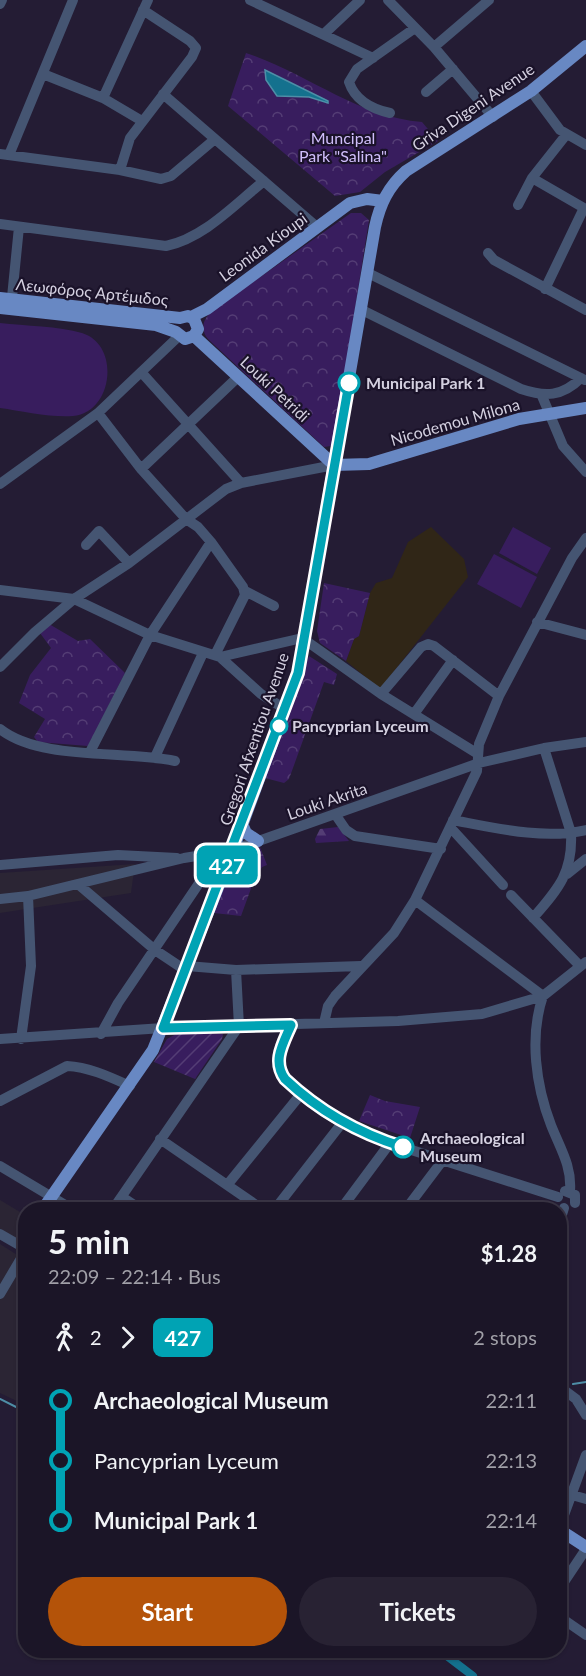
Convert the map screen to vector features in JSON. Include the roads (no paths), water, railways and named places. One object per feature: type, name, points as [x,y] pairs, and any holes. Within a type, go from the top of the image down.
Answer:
[{"type":"main road","name":"Griva Digeni Avenue","points":[[380,206],[397,179],[406,171],[531,91],[586,46]]},
{"type":"main road","name":"Leonida Kioupi","points":[[189,319],[207,309],[356,200],[380,206]]},
{"type":"main road","name":"Gregori Afxentiou Avenue","points":[[48,1202],[153,1050],[233,850],[298,673],[380,206]]},
{"type":"main road","name":"Λεωφόρος Αρτέμιδος","points":[[6,304],[189,319]]},
{"type":"main road","name":"Λεωφόρος Αρτέμιδος","points":[[6,304],[156,326],[178,334]]},
{"type":"main road","points":[[189,319],[198,329],[194,336],[188,339],[178,334],[175,326],[189,319]]},
{"type":"main road","name":"Louki Petridi","points":[[194,336],[334,465]]},
{"type":"main road","name":"Nicodemou Milona","points":[[334,465],[369,464],[519,419],[586,408]]},
{"type":"main road","points":[[242,824],[246,833],[258,841]]},
{"type":"main road","points":[[567,1533],[586,1548]]},
{"type":"street","points":[[73,0],[43,74],[4,155],[167,179],[215,139]]},
{"type":"street","points":[[250,0],[273,4],[373,58]]},
{"type":"street","points":[[325,33],[360,0]]},
{"type":"street","points":[[388,0],[434,47],[493,117]]},
{"type":"street","points":[[434,47],[489,0]]},
{"type":"street","points":[[103,98],[146,5],[190,41],[195,48],[127,144],[120,171]]},
{"type":"street","points":[[390,113],[366,104],[352,89],[349,82],[352,75],[415,28]]},
{"type":"street","points":[[426,92],[453,69]]},
{"type":"street","points":[[43,74],[103,98],[142,121]]},
{"type":"street","points":[[531,91],[566,135],[586,145]]},
{"type":"street","points":[[163,94],[317,227]]},
{"type":"street","points":[[518,205],[532,178],[566,135]]},
{"type":"street","points":[[532,178],[584,208],[545,289]]},
{"type":"street","points":[[0,224],[166,246],[183,243],[197,235],[264,181]]},
{"type":"street","points":[[6,304],[19,227]]},
{"type":"street","points":[[488,253],[494,260],[586,310]]},
{"type":"street","points":[[368,273],[583,379]]},
{"type":"street","points":[[362,310],[521,389],[542,396],[559,393],[583,379]]},
{"type":"street","points":[[0,484],[98,413],[142,373],[178,334]]},
{"type":"street","points":[[142,373],[241,483]]},
{"type":"street","points":[[141,469],[238,377]]},
{"type":"street","points":[[542,396],[563,446],[584,466]]},
{"type":"street","points":[[98,413],[141,469],[186,519],[198,527],[211,542],[245,591],[274,606]]},
{"type":"street","points":[[0,667],[35,632],[74,599],[129,563],[210,499],[241,483],[334,465]]},
{"type":"street","points":[[86,545],[99,531],[129,563]]},
{"type":"street","points":[[324,1023],[328,1006],[361,966],[394,933],[415,900],[452,824],[478,758],[483,733],[499,696],[572,558],[586,538]]},
{"type":"street","points":[[90,752],[150,635],[211,542]]},
{"type":"street","points":[[0,590],[74,599],[150,635],[218,656],[298,639],[305,640],[478,758]]},
{"type":"street","points":[[218,656],[245,591]]},
{"type":"street","points":[[537,622],[586,635]]},
{"type":"street","points":[[381,693],[421,647],[434,646],[499,696]]},
{"type":"street","points":[[155,757],[203,653]]},
{"type":"street","points":[[218,656],[261,694],[285,709]]},
{"type":"street","points":[[414,714],[453,660]]},
{"type":"street","points":[[0,729],[11,738],[35,747],[155,757],[175,761]]},
{"type":"street","name":"Louki Akrita","points":[[156,861],[233,850],[335,814],[478,758],[586,742]]},
{"type":"street","points":[[544,748],[571,833],[571,860],[566,874]]},
{"type":"street","points":[[335,814],[346,830],[355,836],[441,849]]},
{"type":"street","points":[[452,824],[532,832],[571,833],[586,830]]},
{"type":"street","points":[[452,824],[503,885]]},
{"type":"street","points":[[0,865],[118,855],[156,861]]},
{"type":"street","points":[[101,1034],[117,1003],[204,876],[203,856]]},
{"type":"street","points":[[533,918],[566,874],[586,859]]},
{"type":"street","points":[[0,899],[28,896],[79,885],[156,861]]},
{"type":"street","points":[[79,885],[155,950],[186,968],[361,966]]},
{"type":"street","points":[[0,1039],[101,1034],[163,1028],[291,1025],[470,1016],[513,1007],[543,996],[584,964],[511,895]]},
{"type":"street","points":[[21,1039],[31,966],[28,896]]},
{"type":"street","points":[[415,900],[543,996]]},
{"type":"street","points":[[118,1202],[239,1026],[236,969]]},
{"type":"street","points":[[543,996],[537,1021],[537,1068],[542,1100],[570,1167],[570,1191],[581,1205]]},
{"type":"street","points":[[291,1025],[278,1061],[279,1070],[301,1094],[342,1123],[390,1143],[558,1197]]},
{"type":"street","points":[[0,1101],[67,1066],[107,1075],[130,1086]]},
{"type":"street","points":[[228,1184],[301,1094]]},
{"type":"street","points":[[280,1202],[342,1123]]},
{"type":"street","points":[[160,1138],[252,1202]]},
{"type":"street","points":[[349,1202],[390,1143]]},
{"type":"street","points":[[411,1202],[442,1160]]},
{"type":"street","points":[[0,1166],[61,1202]]},
{"type":"street","points":[[558,1202],[558,1197],[564,1191],[570,1191]]},
{"type":"street","points":[[122,1197],[130,1202]]},
{"type":"street","points":[[0,1234],[18,1244]]},
{"type":"street","points":[[0,1294],[18,1263]]},
{"type":"street","points":[[567,1392],[576,1399],[586,1415]]},
{"type":"street","points":[[567,1509],[586,1455]]},
{"type":"street","points":[[572,1495],[586,1499]]},
{"type":"street","points":[[567,1577],[586,1548]]},
{"type":"street","points":[[567,1622],[586,1635]]},
{"type":"water","points":[[265,70],[328,103],[309,97],[277,96],[266,80]]},
{"type":"waterway","points":[[573,1384],[586,1382]]},
{"type":"waterway","points":[[0,1399],[18,1408]]},
{"type":"waterway","points":[[449,1658],[473,1676]]},
{"type":"place","name":"Municipal Park 1","points":[[349,383]]},
{"type":"place","name":"Pancyprian Lyceum","points":[[279,726]]},
{"type":"place","name":"Archaeological Museum","points":[[403,1147]]},
{"type":"park label","name":"Muncipal Park \"Salina\"","points":[[343,147]]}]
